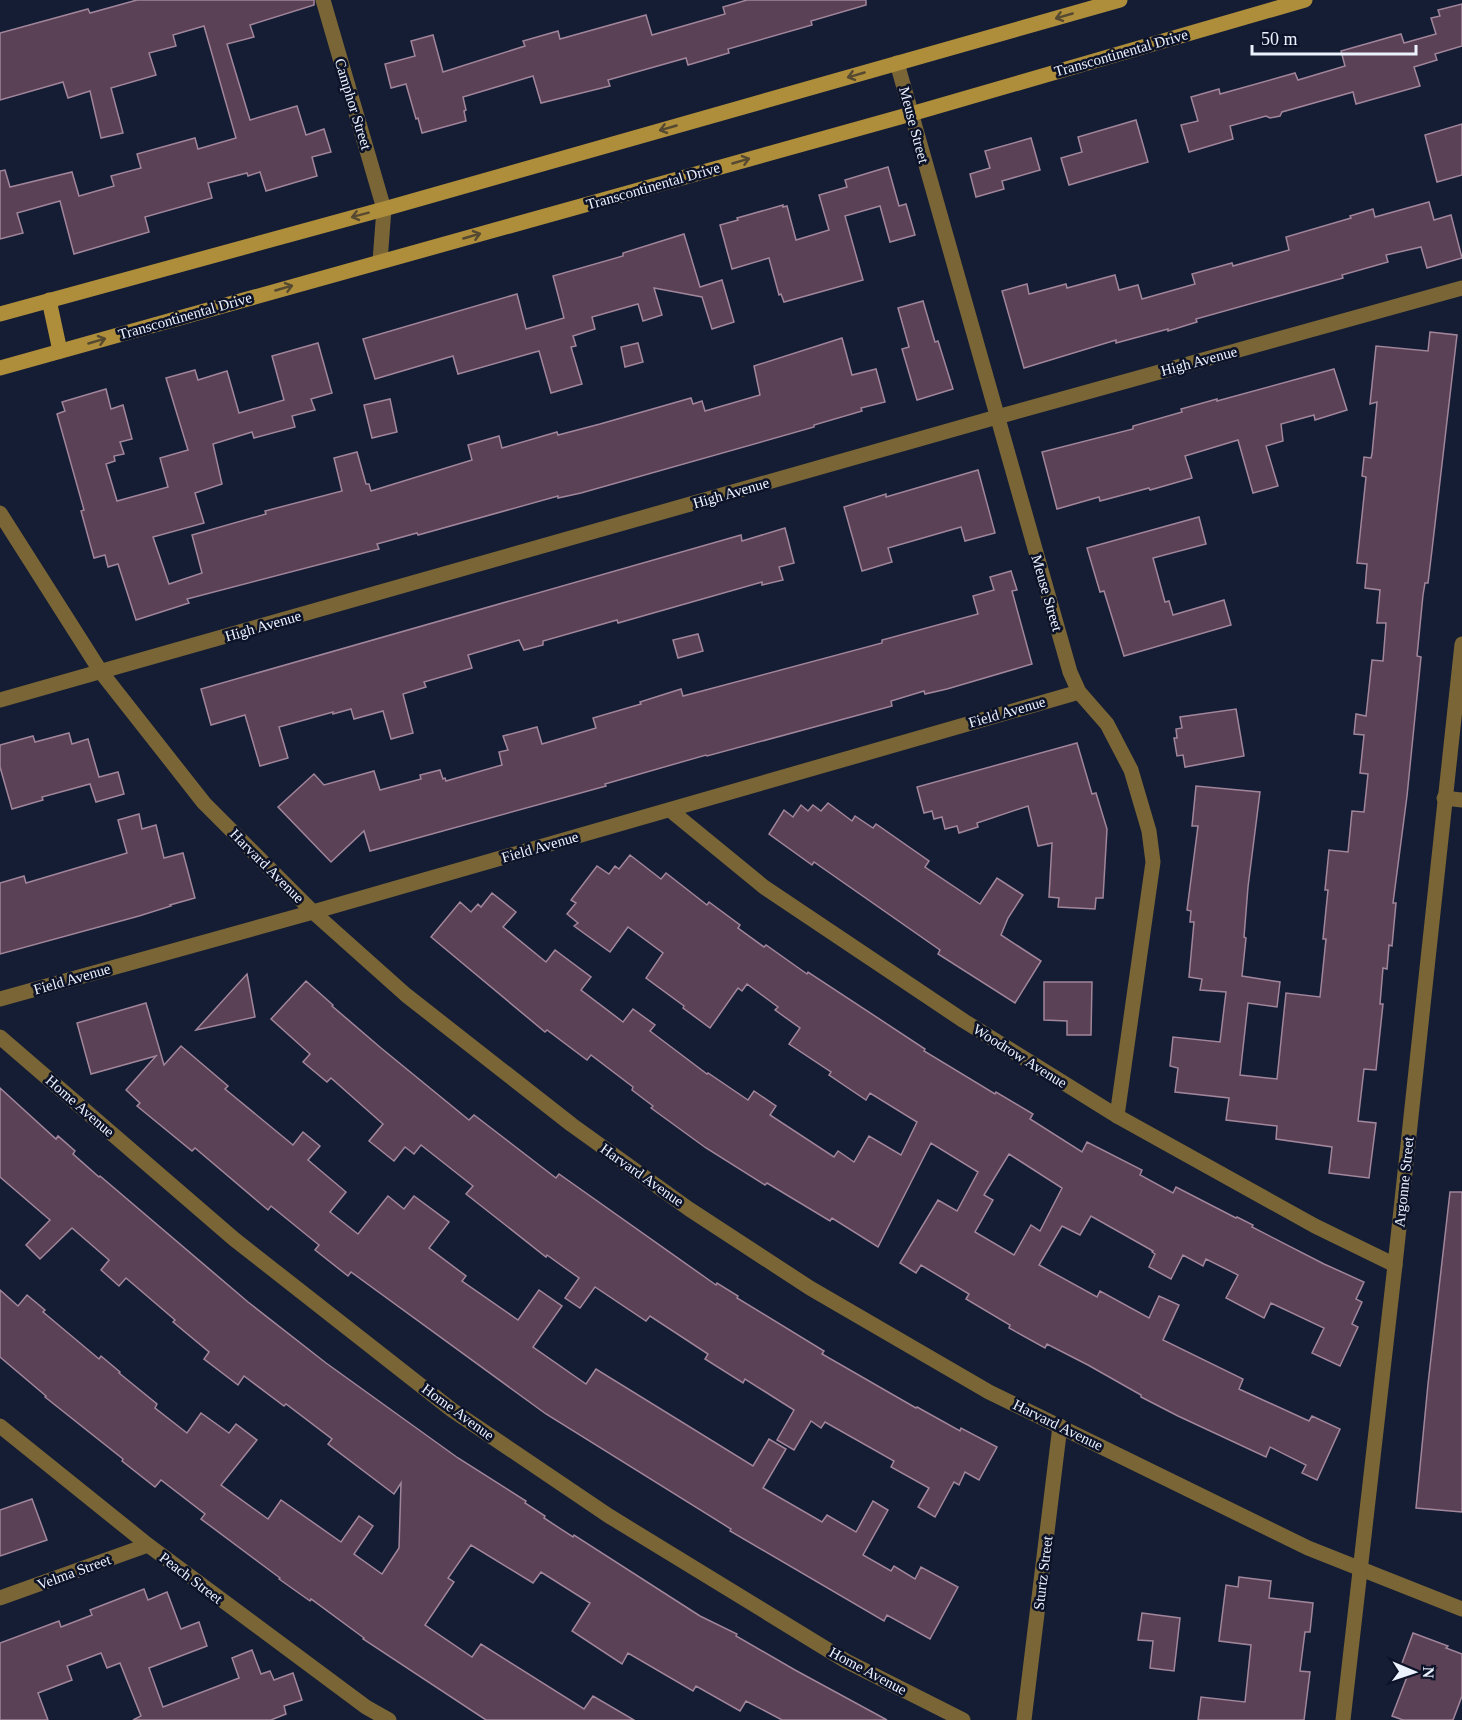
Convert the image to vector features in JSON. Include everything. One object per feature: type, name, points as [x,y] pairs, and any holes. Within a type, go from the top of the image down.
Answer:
[{"type":"street","name":"Camphor Street","points":[[322,0],[384,209]]},
{"type":"street","points":[[0,314],[384,209],[1120,0]]},
{"type":"street","name":"Transcontinental Drive","points":[[0,368],[910,114],[1305,0]]},
{"type":"street","name":"Meuse Street","points":[[897,63],[1070,672],[1079,692],[1107,724],[1131,770],[1149,831],[1153,862],[1117,1116]]},
{"type":"street","points":[[380,261],[384,209]]},
{"type":"street","name":"High Avenue","points":[[0,700],[997,417],[1462,288]]},
{"type":"street","points":[[49,300],[60,351]]},
{"type":"street","name":"Harvard Avenue","points":[[0,513],[101,672],[204,803],[313,912],[406,995],[563,1118],[689,1209],[820,1294],[989,1392],[1308,1548],[1462,1609]]},
{"type":"street","name":"Argonne Street","points":[[1343,1720],[1462,644]]},
{"type":"street","name":"Field Avenue","points":[[0,999],[313,912],[1079,692]]},
{"type":"street","points":[[1444,798],[1462,800]]},
{"type":"street","name":"Woodrow Avenue","points":[[670,810],[764,887],[963,1021],[1117,1116],[1315,1226],[1395,1265]]},
{"type":"street","name":"Home Avenue","points":[[0,1037],[234,1239],[452,1410],[609,1516],[846,1661],[963,1720]]},
{"type":"street","name":"Peach Street","points":[[0,1426],[148,1545],[366,1707],[389,1720]]},
{"type":"street","name":"Sturtz Street","points":[[1024,1720],[1060,1426]]},
{"type":"street","name":"Velma Street","points":[[0,1598],[148,1545]]},
{"type":"building","points":[[137,0],[314,0],[314,5],[250,25],[254,37],[227,44],[250,120],[297,106],[306,135],[324,129],[331,152],[312,157],[317,176],[266,191],[260,172],[208,183],[212,198],[145,217],[149,232],[74,254],[60,201],[17,213],[23,233],[0,239],[0,171],[5,170],[10,187],[72,172],[79,196],[114,186],[111,176],[141,168],[137,154],[195,138],[198,149],[236,138],[204,26],[173,35],[176,46],[149,53],[156,75],[111,88],[123,133],[101,138],[90,91],[68,98],[63,82],[0,100],[0,33],[88,9],[90,13]]},
{"type":"building","points":[[747,0],[866,0],[866,5],[811,21],[812,25],[728,49],[729,53],[688,65],[686,58],[608,80],[610,86],[541,103],[533,76],[463,97],[466,121],[422,133],[406,84],[391,88],[385,64],[415,56],[411,41],[433,35],[443,72],[525,46],[523,41],[558,31],[560,39],[646,15],[652,35],[725,14],[723,7]]},
{"type":"building","points":[[1462,4],[1462,46],[1435,54],[1437,60],[1414,67],[1420,86],[1356,104],[1353,92],[1282,112],[1280,116],[1270,118],[1266,116],[1230,126],[1233,139],[1189,152],[1181,125],[1198,121],[1191,97],[1219,89],[1220,94],[1295,73],[1298,80],[1345,66],[1341,51],[1401,34],[1404,43],[1436,34],[1431,18],[1440,16],[1438,10]]},
{"type":"building","points":[[1136,120],[1148,162],[1069,185],[1061,158],[1082,152],[1078,137]]},
{"type":"building","points":[[1462,124],[1462,175],[1437,182],[1425,135]]},
{"type":"building","points":[[1031,138],[1040,170],[1002,181],[1004,189],[976,197],[970,174],[990,168],[985,151]]},
{"type":"building","points":[[888,167],[899,206],[906,204],[915,235],[890,242],[880,206],[845,216],[863,280],[784,302],[781,294],[779,295],[769,258],[732,269],[720,225],[783,205],[783,207],[787,206],[796,240],[829,230],[819,195],[847,187],[845,180]]},
{"type":"building","points":[[1429,202],[1434,220],[1451,215],[1462,258],[1427,268],[1421,247],[1386,255],[1388,262],[1342,275],[1343,278],[1196,319],[1197,322],[1168,331],[1168,329],[1116,343],[1116,340],[1024,368],[1002,291],[1027,284],[1029,294],[1066,284],[1067,288],[1115,275],[1119,290],[1138,285],[1142,299],[1195,284],[1192,274],[1232,263],[1233,266],[1289,250],[1286,237],[1351,218],[1350,216],[1373,209],[1375,217]]},
{"type":"building","points":[[684,234],[700,287],[722,280],[734,322],[712,329],[702,297],[654,288],[662,315],[643,321],[638,304],[592,317],[595,329],[573,336],[576,346],[571,347],[582,384],[551,393],[539,351],[458,374],[453,356],[375,379],[363,339],[517,294],[526,329],[564,318],[553,276],[623,256],[623,253]]},
{"type":"building","points":[[923,301],[935,342],[938,341],[953,389],[917,400],[902,349],[909,347],[898,308]]},
{"type":"building","points":[[1430,332],[1457,335],[1428,583],[1425,583],[1423,595],[1417,656],[1421,657],[1407,796],[1393,903],[1396,903],[1392,946],[1389,945],[1387,969],[1383,968],[1380,1004],[1383,1004],[1376,1070],[1364,1069],[1358,1121],[1376,1123],[1369,1178],[1329,1173],[1332,1147],[1276,1139],[1277,1126],[1226,1120],[1229,1098],[1175,1092],[1178,1068],[1170,1066],[1173,1037],[1220,1042],[1226,992],[1200,990],[1202,979],[1189,977],[1194,922],[1190,922],[1191,911],[1187,910],[1198,826],[1192,826],[1196,786],[1260,792],[1248,887],[1242,976],[1280,982],[1277,1007],[1248,1003],[1240,1075],[1277,1079],[1286,993],[1320,997],[1326,939],[1323,939],[1329,850],[1348,852],[1352,811],[1364,812],[1368,774],[1360,773],[1364,735],[1354,734],[1356,714],[1366,716],[1372,660],[1383,661],[1386,623],[1377,623],[1380,590],[1365,588],[1367,564],[1357,563],[1366,477],[1362,476],[1364,457],[1371,458],[1372,454],[1377,402],[1370,404],[1376,346],[1428,351]]},
{"type":"building","points":[[842,338],[852,375],[876,369],[885,402],[861,408],[862,411],[814,425],[814,427],[581,493],[558,498],[558,496],[418,535],[417,533],[377,544],[379,549],[187,599],[189,603],[136,620],[118,564],[108,567],[105,555],[94,558],[81,511],[84,510],[57,414],[65,411],[62,402],[106,389],[111,409],[123,405],[132,439],[120,442],[124,454],[114,456],[115,461],[106,464],[117,501],[168,487],[160,458],[188,450],[166,378],[195,370],[198,380],[227,371],[239,413],[284,400],[272,356],[318,343],[332,393],[311,399],[315,410],[292,416],[295,427],[254,438],[252,432],[213,444],[222,484],[195,493],[204,523],[153,537],[169,584],[202,573],[192,535],[266,514],[265,511],[342,491],[334,458],[357,452],[366,484],[369,484],[371,491],[472,460],[468,445],[499,436],[502,448],[557,432],[558,435],[600,424],[691,398],[693,404],[702,401],[705,411],[760,395],[754,366]]},
{"type":"building","points":[[638,343],[643,362],[625,367],[621,347]]},
{"type":"building","points":[[1334,369],[1347,410],[1315,420],[1314,415],[1281,424],[1283,441],[1266,446],[1278,486],[1253,493],[1238,440],[1185,456],[1192,478],[1100,501],[1099,497],[1057,509],[1042,452],[1133,429],[1133,426],[1182,412],[1181,409]]},
{"type":"building","points":[[390,399],[397,432],[372,438],[364,405]]},
{"type":"building","points":[[978,470],[995,533],[965,541],[961,527],[888,548],[892,562],[862,571],[844,507]]},
{"type":"building","points":[[1199,517],[1206,544],[1153,558],[1165,602],[1169,601],[1173,615],[1224,600],[1231,625],[1124,656],[1104,591],[1100,592],[1087,548]]},
{"type":"building","points":[[785,528],[794,563],[779,567],[783,580],[762,585],[762,582],[618,623],[617,620],[543,641],[543,645],[524,650],[519,640],[468,655],[472,668],[424,682],[426,687],[403,694],[413,733],[391,739],[383,711],[354,719],[351,709],[333,714],[333,712],[279,727],[288,758],[260,766],[245,715],[211,725],[201,689],[741,535],[742,541]]},
{"type":"building","points":[[1011,571],[1017,590],[1012,591],[1032,664],[947,689],[925,694],[924,691],[891,701],[892,706],[706,755],[605,784],[606,786],[370,851],[364,831],[331,862],[278,807],[314,774],[324,785],[374,771],[380,790],[421,779],[420,775],[440,770],[446,781],[502,765],[499,752],[508,750],[503,736],[537,727],[542,744],[596,728],[593,718],[681,689],[683,696],[882,643],[882,640],[978,614],[973,596],[994,590],[990,577]]},
{"type":"building","points":[[698,634],[703,651],[678,658],[673,640]]},
{"type":"building","points":[[1236,709],[1244,756],[1185,767],[1183,755],[1177,756],[1174,738],[1177,738],[1176,729],[1182,728],[1180,717]]},
{"type":"building","points":[[69,733],[72,744],[88,739],[99,777],[118,772],[124,794],[96,802],[90,784],[42,797],[43,800],[12,809],[0,767],[0,745],[33,736],[35,742]]},
{"type":"building","points":[[1077,743],[1092,794],[1096,793],[1107,829],[1103,898],[1096,898],[1095,909],[1058,907],[1059,898],[1049,897],[1052,843],[1038,846],[1028,806],[977,823],[978,827],[959,833],[957,826],[945,829],[942,817],[934,819],[932,811],[924,813],[917,787]]},
{"type":"building","points":[[828,803],[852,821],[855,816],[873,828],[876,824],[929,861],[925,867],[980,904],[997,878],[1023,895],[1008,918],[1001,935],[1041,961],[1015,1003],[938,954],[940,950],[814,862],[812,865],[769,834],[784,810],[793,817],[801,805],[808,811],[813,805],[821,811]]},
{"type":"building","points":[[139,814],[142,829],[156,825],[164,858],[183,853],[195,898],[139,916],[0,954],[0,883],[24,876],[26,883],[127,853],[118,820]]},
{"type":"building","points":[[630,855],[661,879],[666,873],[707,905],[709,902],[740,925],[738,928],[764,947],[766,945],[807,974],[808,972],[925,1049],[924,1051],[1033,1114],[1030,1119],[1082,1152],[1087,1142],[1142,1170],[1140,1175],[1173,1193],[1176,1187],[1253,1225],[1252,1227],[1324,1264],[1364,1282],[1356,1299],[1362,1302],[1352,1324],[1358,1327],[1340,1366],[1312,1353],[1324,1328],[1271,1303],[1264,1318],[1226,1298],[1238,1275],[1206,1259],[1203,1266],[1183,1255],[1171,1279],[1149,1267],[1155,1254],[1153,1251],[1091,1216],[1080,1235],[1062,1226],[1039,1265],[1097,1297],[1100,1291],[1149,1318],[1159,1296],[1179,1305],[1163,1340],[1243,1379],[1239,1389],[1309,1421],[1312,1416],[1340,1429],[1317,1480],[1302,1473],[1306,1465],[1270,1447],[1266,1457],[1141,1397],[1088,1365],[1047,1344],[1045,1348],[1009,1328],[1010,1325],[966,1299],[969,1294],[921,1265],[916,1273],[900,1263],[938,1200],[957,1211],[978,1172],[931,1143],[878,1247],[832,1218],[830,1221],[767,1183],[765,1185],[706,1148],[651,1108],[653,1106],[632,1090],[633,1087],[591,1055],[587,1060],[547,1030],[545,1032],[431,937],[460,902],[471,912],[478,904],[481,907],[492,893],[516,912],[503,927],[546,962],[555,950],[591,977],[581,990],[623,1022],[633,1009],[655,1025],[650,1031],[707,1074],[748,1100],[754,1091],[776,1106],[770,1115],[834,1157],[838,1151],[854,1162],[869,1136],[901,1155],[917,1122],[870,1093],[866,1100],[829,1075],[831,1072],[789,1044],[800,1028],[775,1010],[778,1007],[747,984],[742,991],[738,988],[710,1028],[646,978],[663,953],[628,927],[610,952],[574,926],[578,923],[567,914],[576,903],[571,900],[597,866],[609,874],[615,866],[619,869]],"holes":[[[1009,1154],[1062,1188],[1040,1231],[1031,1225],[1014,1255],[975,1232],[993,1200],[984,1195]]]},
{"type":"building","points":[[247,974],[255,1017],[196,1030]]},
{"type":"building","points":[[306,981],[381,1048],[469,1120],[474,1115],[556,1178],[559,1174],[716,1285],[717,1283],[738,1296],[737,1298],[824,1351],[822,1354],[916,1408],[997,1447],[979,1480],[965,1472],[959,1485],[954,1482],[935,1517],[918,1507],[929,1488],[891,1467],[894,1461],[825,1422],[821,1428],[811,1421],[794,1450],[777,1440],[794,1410],[745,1379],[743,1383],[705,1359],[708,1354],[650,1316],[646,1321],[595,1287],[580,1308],[565,1298],[579,1278],[547,1255],[546,1257],[466,1194],[473,1186],[421,1145],[414,1154],[405,1147],[394,1161],[369,1141],[383,1124],[331,1078],[327,1082],[303,1062],[310,1054],[271,1019]]},
{"type":"building","points":[[1044,982],[1092,982],[1091,1035],[1067,1035],[1067,1021],[1044,1020]]},
{"type":"building","points":[[146,1003],[164,1065],[181,1046],[228,1086],[225,1089],[293,1145],[303,1132],[320,1146],[308,1160],[346,1192],[330,1212],[358,1234],[388,1196],[404,1209],[414,1196],[449,1222],[429,1248],[466,1276],[462,1281],[518,1320],[539,1290],[562,1306],[533,1347],[586,1384],[596,1369],[753,1466],[769,1439],[786,1449],[763,1488],[822,1522],[827,1515],[856,1532],[873,1501],[888,1510],[863,1555],[891,1571],[894,1566],[915,1579],[921,1567],[958,1587],[930,1639],[887,1615],[884,1621],[730,1531],[731,1529],[546,1414],[351,1272],[348,1276],[315,1250],[319,1245],[271,1206],[268,1210],[195,1148],[192,1151],[137,1106],[140,1103],[126,1090],[156,1056],[91,1074],[77,1023]]},
{"type":"building","points":[[0,1088],[56,1139],[58,1136],[75,1151],[73,1154],[99,1177],[248,1302],[326,1363],[458,1458],[526,1501],[525,1503],[545,1516],[544,1518],[573,1537],[574,1535],[700,1616],[737,1634],[736,1636],[795,1670],[887,1720],[782,1720],[746,1701],[740,1711],[696,1686],[693,1691],[628,1653],[622,1664],[572,1631],[590,1603],[541,1572],[533,1583],[471,1545],[448,1578],[454,1582],[425,1625],[472,1657],[481,1644],[584,1709],[593,1696],[634,1720],[486,1720],[363,1639],[201,1519],[205,1514],[161,1480],[155,1487],[0,1357],[0,1290],[18,1306],[27,1295],[45,1310],[43,1312],[99,1359],[101,1356],[120,1372],[157,1404],[155,1408],[187,1433],[201,1413],[229,1433],[236,1424],[257,1440],[221,1485],[268,1519],[281,1500],[341,1542],[359,1516],[373,1526],[354,1554],[382,1574],[399,1548],[401,1483],[394,1494],[328,1444],[332,1439],[286,1404],[284,1406],[244,1376],[238,1385],[204,1359],[209,1352],[173,1322],[175,1320],[126,1278],[119,1286],[101,1270],[109,1260],[72,1228],[40,1259],[26,1245],[50,1220],[0,1177]]},
{"type":"building","points":[[1450,1192],[1462,1192],[1462,1512],[1416,1508]]},
{"type":"building","points":[[32,1499],[47,1540],[0,1556],[0,1510]]},
{"type":"building","points":[[1239,1577],[1271,1581],[1269,1598],[1313,1603],[1310,1632],[1305,1632],[1300,1671],[1310,1672],[1304,1720],[1198,1720],[1201,1697],[1245,1702],[1251,1645],[1219,1641],[1226,1585],[1238,1587]]},
{"type":"building","points":[[144,1589],[148,1600],[167,1592],[181,1629],[199,1622],[207,1646],[149,1668],[163,1707],[239,1678],[232,1658],[252,1650],[261,1674],[270,1671],[274,1680],[293,1673],[302,1700],[284,1706],[286,1714],[271,1720],[133,1720],[141,1716],[120,1663],[107,1668],[101,1653],[67,1666],[72,1680],[38,1693],[48,1720],[0,1720],[0,1643],[59,1621],[61,1627],[92,1615],[90,1610]]},
{"type":"building","points":[[1142,1613],[1180,1618],[1174,1671],[1150,1668],[1153,1641],[1138,1640]]},
{"type":"building","points":[[1413,1633],[1448,1646],[1446,1648],[1462,1654],[1462,1696],[1453,1720],[1403,1720],[1392,1716],[1410,1669],[1401,1666]]}]
